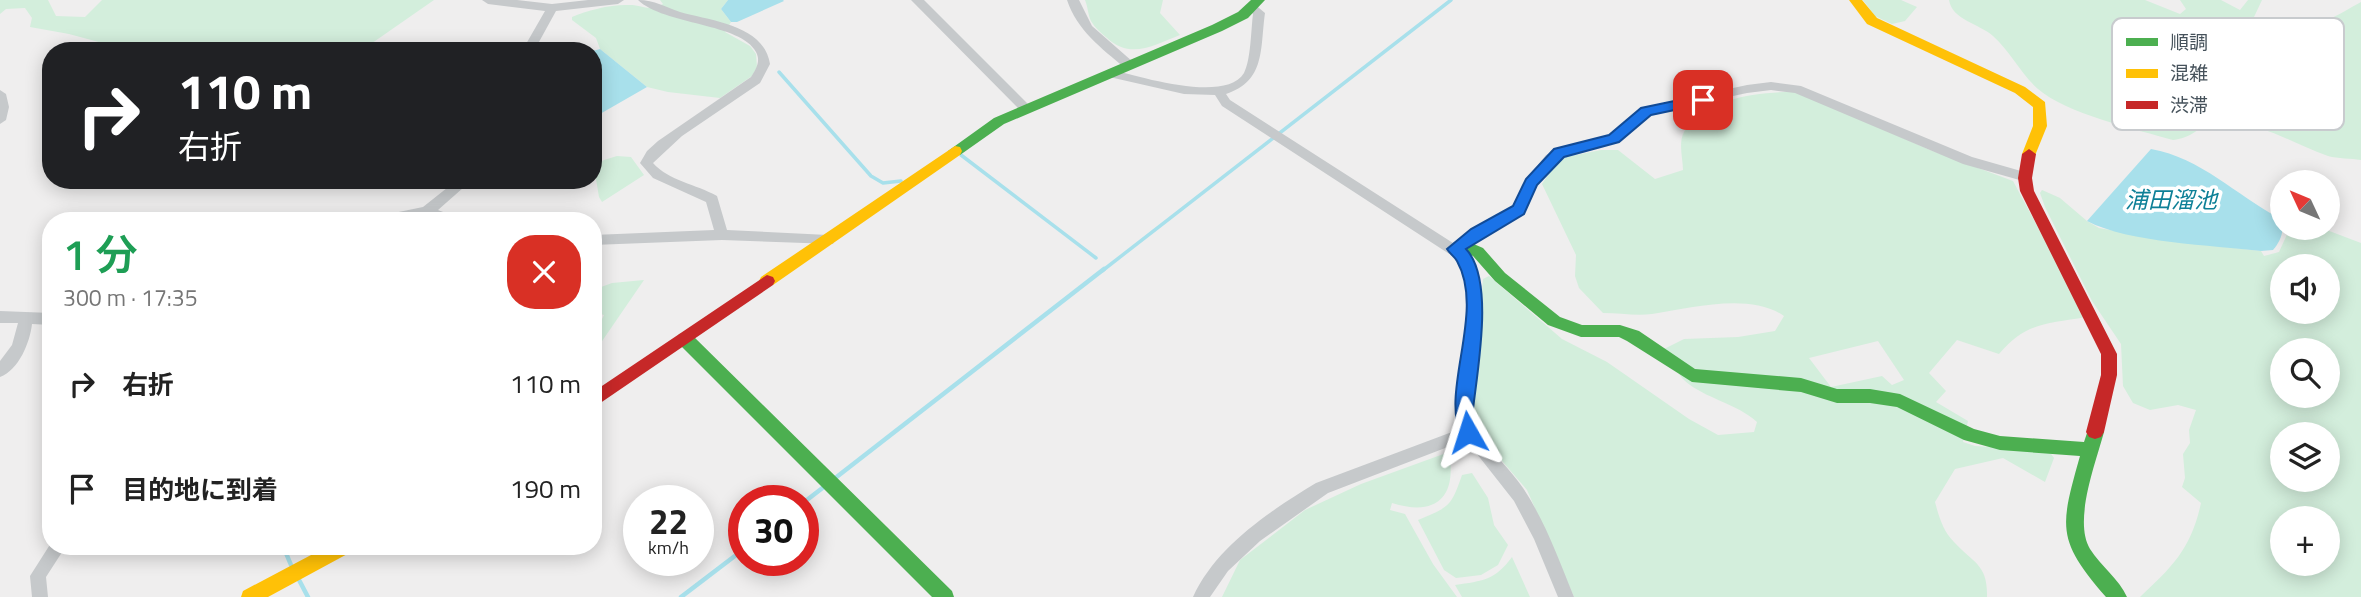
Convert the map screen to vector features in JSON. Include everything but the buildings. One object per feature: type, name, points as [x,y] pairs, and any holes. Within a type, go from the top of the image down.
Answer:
[{"type":"street","points":[[488,0],[552,8],[618,0]]},
{"type":"street","points":[[644,0],[667,12],[747,37],[764,51],[766,58],[762,72],[756,80],[662,143],[647,157],[646,163],[657,176],[692,187],[712,200],[722,235]]},
{"type":"street","points":[[917,0],[1025,108]]},
{"type":"street","points":[[1073,0],[1076,13],[1084,25],[1129,65]]},
{"type":"street","points":[[1855,0],[1872,21],[2034,99],[2040,105],[2042,121],[2023,176],[2048,235],[2109,354],[2109,375],[2080,493],[2076,539],[2084,555],[2118,597]]},
{"type":"street","points":[[602,395],[981,133],[1025,108],[1109,73],[1129,65],[1217,28],[1256,4],[1259,13],[1250,73],[1236,86],[1219,92],[1189,89],[1109,73]]},
{"type":"street","points":[[533,42],[552,8]]},
{"type":"street","points":[[1459,247],[1477,233],[1518,210],[1531,182],[1559,153],[1614,139],[1646,111],[1771,86],[1797,89],[1968,161],[2023,176]]},
{"type":"street","points":[[1219,92],[1226,103],[1276,136],[1459,247],[1478,252],[1500,277],[1554,321],[1581,331],[1620,331],[1633,336],[1692,375],[1789,384],[1837,396],[1870,396],[1900,401],[1970,435],[2000,443],[2091,450]]},
{"type":"street","points":[[0,94],[3,107],[0,120]]},
{"type":"street","points":[[421,212],[455,189]]},
{"type":"street","points":[[602,240],[722,235],[828,240]]},
{"type":"street","points":[[1459,247],[1468,270],[1476,305],[1463,418],[1468,432],[1510,481],[1528,509],[1566,597]]},
{"type":"street","points":[[0,317],[42,319]]},
{"type":"street","points":[[0,371],[20,348],[25,332],[25,318]]},
{"type":"street","points":[[685,339],[945,597]]},
{"type":"street","points":[[1201,597],[1220,567],[1303,499],[1322,488],[1468,432]]},
{"type":"street","points":[[40,597],[38,576],[52,555]]},
{"type":"street","points":[[250,597],[328,555]]},
{"type":"green space","points":[[0,0],[48,0],[56,16],[85,17],[102,0],[434,0],[374,42],[99,42],[30,27],[32,18],[25,8],[6,9],[0,14]]},
{"type":"green space","points":[[660,0],[728,0],[721,9],[731,22],[725,32],[750,46],[756,54],[757,67],[752,76],[720,98],[647,87],[602,51],[602,42],[597,42],[572,20],[572,17],[578,14],[608,7],[629,5],[653,8],[663,4]]},
{"type":"green space","points":[[1085,0],[1163,0],[1160,13],[1180,35],[1143,48],[1116,45],[1094,26]]},
{"type":"green space","points":[[1863,0],[1901,0],[1917,7],[1905,21],[1892,24],[1875,16]]},
{"type":"green space","points":[[1949,0],[2145,0],[2180,14],[2186,9],[2180,0],[2221,0],[2240,10],[2248,0],[2262,0],[2255,18],[2112,18],[2112,123],[2066,106],[2038,89],[1999,42],[1988,32],[1961,17],[1951,7]]},
{"type":"green space","points":[[2361,2],[2361,160],[2328,156],[2264,130],[2344,130],[2344,18],[2332,18]]},
{"type":"green space","points":[[1799,92],[1930,150],[2013,181],[2086,317],[2048,323],[2028,330],[1999,354],[1957,340],[1929,373],[1946,391],[1936,402],[1968,421],[1963,442],[1975,446],[2049,451],[2054,458],[2045,482],[2003,458],[1955,469],[1935,502],[1947,533],[1982,571],[1987,597],[1574,597],[1527,490],[1477,432],[1471,417],[1483,279],[1489,276],[1562,339],[1607,362],[1689,419],[1718,435],[1754,432],[1757,422],[1685,381],[1664,349],[1684,339],[1738,337],[1775,331],[1784,316],[1770,309],[1738,303],[1646,315],[1603,313],[1579,288],[1575,276],[1576,255],[1542,184],[1554,166],[1566,157],[1601,150],[1618,150],[1655,179],[1683,170],[1682,136],[1693,120],[1705,111],[1736,98]],"holes":[[[1878,341],[1904,380],[1892,385],[1882,376],[1831,387],[1809,358]]]},
{"type":"green space","points":[[2136,130],[2198,130],[2173,140]]},
{"type":"green space","points":[[617,156],[631,157],[644,175],[602,202],[598,189],[602,189],[604,160]]},
{"type":"green space","points":[[2042,190],[2060,198],[2099,228],[2171,241],[2261,251],[2264,256],[2270,254],[2270,324],[2340,324],[2340,254],[2272,254],[2279,252],[2284,240],[2340,240],[2340,235],[2361,243],[2361,597],[2140,597],[2179,556],[2197,519],[2201,503],[2182,487],[2185,478],[2183,454],[2190,443],[2189,430],[2196,410],[2178,405],[2150,410],[2133,403],[2123,386],[2121,344],[2092,301],[2040,193]]},
{"type":"green space","points":[[644,280],[602,341],[602,287]]},
{"type":"green space","points":[[1449,452],[1450,481],[1440,500],[1421,507],[1392,503],[1390,510],[1405,514],[1433,564],[1457,597],[1222,597],[1240,560],[1305,510],[1361,484]]},
{"type":"green space","points":[[1472,473],[1488,498],[1494,525],[1508,545],[1498,565],[1481,575],[1456,578],[1444,570],[1418,520],[1448,505],[1462,475]]},
{"type":"green space","points":[[1512,557],[1530,597],[1462,597],[1455,585],[1488,578],[1500,571]]},
{"type":"water","points":[[728,0],[784,1],[737,22],[731,22],[721,9]]},
{"type":"water","points":[[602,51],[647,87],[602,113]]},
{"type":"water","name":"浦田溜池","points":[[2151,149],[2186,160],[2270,213],[2270,240],[2279,240],[2273,250],[2261,251],[2195,245],[2125,234],[2087,221]]},
{"type":"waterway","points":[[1102,271],[1451,0]]},
{"type":"waterway","points":[[779,72],[871,176],[883,183],[901,181]]},
{"type":"waterway","points":[[961,155],[1096,258]]},
{"type":"waterway","points":[[834,479],[1104,269]]},
{"type":"waterway","points":[[819,491],[825,486]]},
{"type":"waterway","points":[[287,555],[291,565]]},
{"type":"waterway","points":[[681,597],[728,561]]},
{"type":"waterway","points":[[298,578],[308,597]]},
{"type":"traffic: fast","points":[[955,151],[999,121],[1217,28],[1243,15],[1259,0]]},
{"type":"traffic: fast","points":[[1462,245],[1478,252],[1500,277],[1554,321],[1581,331],[1620,331],[1633,336],[1692,375],[1801,385],[1837,396],[1870,396],[1900,401],[1970,435],[2000,443],[2091,450]]},
{"type":"traffic: fast","points":[[685,339],[945,597]]},
{"type":"traffic: fast","points":[[2095,432],[2075,517],[2076,539],[2094,570],[2118,597]]},
{"type":"traffic: slow","points":[[1855,0],[1872,21],[2020,90],[2040,105],[2040,126],[2029,154]]},
{"type":"traffic: slow","points":[[767,281],[955,151]]},
{"type":"traffic: slow","points":[[250,597],[328,555]]},
{"type":"traffic: jam","points":[[2029,154],[2025,178],[2027,191],[2109,354],[2109,375],[2095,432]]},
{"type":"traffic: jam","points":[[602,395],[767,281]]},
{"type":"route","points":[[1468,432],[1463,418],[1476,305],[1474,289],[1463,256],[1455,249],[1518,210],[1531,182],[1551,158],[1559,153],[1614,139],[1646,111],[1703,100]]}]
